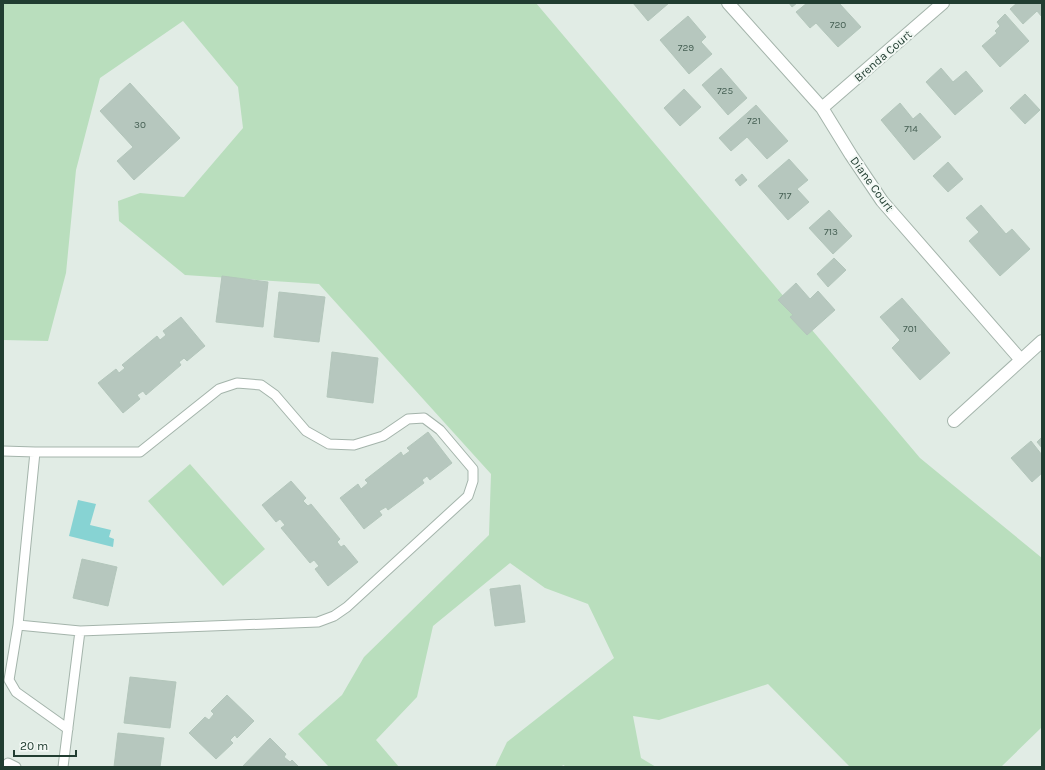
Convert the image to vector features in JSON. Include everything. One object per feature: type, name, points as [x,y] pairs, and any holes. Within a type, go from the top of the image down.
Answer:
[{"type":"street","name":"Diane Court","points":[[728,3],[822,108],[882,201],[1021,360]]},
{"type":"street","name":"Brenda Court","points":[[822,108],[943,3]]},
{"type":"street","points":[[954,421],[1042,341]]},
{"type":"lane","points":[[3,451],[140,452],[218,390],[237,383],[261,385],[275,395],[306,431],[329,444],[354,445],[383,436],[408,420],[424,418],[440,430],[473,469],[473,481],[468,496],[347,607],[334,616],[318,622],[80,631],[18,625]]},
{"type":"lane","points":[[35,452],[18,625],[9,680],[16,692],[68,729]]},
{"type":"lane","points":[[63,767],[80,631]]},
{"type":"lane","points":[[4,767],[8,763],[16,767]]},
{"type":"green space","points":[[3,3],[536,3],[920,458],[1042,558],[1042,727],[1001,767],[850,767],[768,684],[659,720],[633,716],[641,758],[656,767],[565,767],[564,765],[559,767],[495,767],[507,742],[614,658],[588,604],[545,588],[510,563],[433,626],[417,697],[376,740],[399,767],[329,767],[298,734],[342,695],[364,657],[489,535],[491,474],[319,284],[185,275],[119,221],[118,201],[140,193],[184,197],[243,128],[238,87],[183,21],[100,78],[76,170],[66,273],[48,341],[3,340]]},
{"type":"green space","points":[[190,464],[265,549],[223,586],[148,501]]},
{"type":"water","points":[[78,500],[96,504],[90,525],[111,530],[109,537],[114,539],[113,547],[69,536]]},
{"type":"building","points":[[633,3],[669,3],[648,21]]},
{"type":"building","points":[[789,3],[797,3],[792,7]]},
{"type":"building","points":[[807,3],[839,3],[861,27],[838,47],[816,23],[810,28],[796,12]]},
{"type":"building","points":[[1017,3],[1042,3],[1042,17],[1037,11],[1023,24],[1010,9]]},
{"type":"building","points":[[1005,14],[1029,41],[1000,67],[982,46],[997,33],[995,31],[1000,26],[997,22]]},
{"type":"building","points":[[688,16],[706,37],[701,42],[712,54],[689,74],[660,40]]},
{"type":"building","points":[[721,68],[747,98],[728,115],[702,85]]},
{"type":"building","points":[[941,68],[953,82],[966,71],[983,91],[955,115],[926,82]]},
{"type":"building","points":[[130,83],[180,138],[134,180],[117,161],[133,147],[100,111]]},
{"type":"building","points":[[684,89],[701,107],[680,126],[664,108]]},
{"type":"building","points":[[1025,94],[1040,110],[1025,124],[1010,108]]},
{"type":"building","points":[[900,103],[913,119],[920,113],[941,137],[914,160],[881,120]]},
{"type":"building","points":[[756,105],[788,141],[767,159],[747,137],[731,151],[719,138]]},
{"type":"building","points":[[789,159],[808,180],[797,189],[809,202],[788,220],[758,186]]},
{"type":"building","points":[[948,162],[963,179],[948,192],[933,176]]},
{"type":"building","points":[[742,174],[747,180],[740,186],[735,180]]},
{"type":"building","points":[[981,205],[1006,234],[1012,229],[1030,249],[1000,276],[969,241],[979,232],[966,218]]},
{"type":"building","points":[[829,210],[852,236],[833,254],[809,228]]},
{"type":"building","points":[[834,258],[846,270],[828,287],[817,274]]},
{"type":"building","points":[[222,276],[268,282],[263,327],[216,322]]},
{"type":"building","points":[[796,283],[810,299],[818,291],[835,310],[807,335],[790,317],[793,315],[778,300]]},
{"type":"building","points":[[279,292],[325,297],[319,342],[274,337]]},
{"type":"building","points":[[902,298],[950,353],[920,380],[892,348],[900,340],[880,317]]},
{"type":"building","points":[[181,317],[205,346],[187,361],[184,358],[179,362],[181,365],[146,395],[143,391],[137,395],[140,399],[123,413],[98,383],[116,369],[119,373],[125,368],[122,365],[157,336],[160,340],[166,335],[163,331]]},
{"type":"building","points":[[332,352],[378,358],[373,403],[327,397]]},
{"type":"building","points":[[428,432],[452,463],[430,480],[427,476],[422,480],[424,483],[388,510],[386,507],[379,511],[382,515],[364,529],[340,498],[358,484],[361,489],[368,483],[365,480],[401,452],[403,456],[410,451],[407,448]]},
{"type":"building","points":[[1042,437],[1042,448],[1037,442]]},
{"type":"building","points":[[1031,441],[1042,455],[1042,473],[1032,482],[1011,458]]},
{"type":"building","points":[[291,481],[306,498],[303,501],[308,506],[311,504],[340,539],[337,542],[341,547],[344,545],[358,562],[328,586],[315,569],[319,566],[314,560],[310,563],[281,528],[285,525],[280,519],[276,522],[262,505]]},
{"type":"building","points":[[82,559],[117,567],[108,606],[73,598]]},
{"type":"building","points":[[520,585],[525,622],[495,626],[490,589]]},
{"type":"building","points":[[130,677],[176,682],[170,728],[124,723]]},
{"type":"building","points":[[227,695],[254,721],[237,738],[235,735],[230,740],[233,743],[216,759],[189,733],[205,717],[209,720],[214,714],[211,711]]},
{"type":"building","points":[[118,733],[164,738],[160,767],[114,767]]},
{"type":"building","points":[[270,738],[286,754],[284,757],[290,762],[292,760],[299,767],[243,766]]}]
